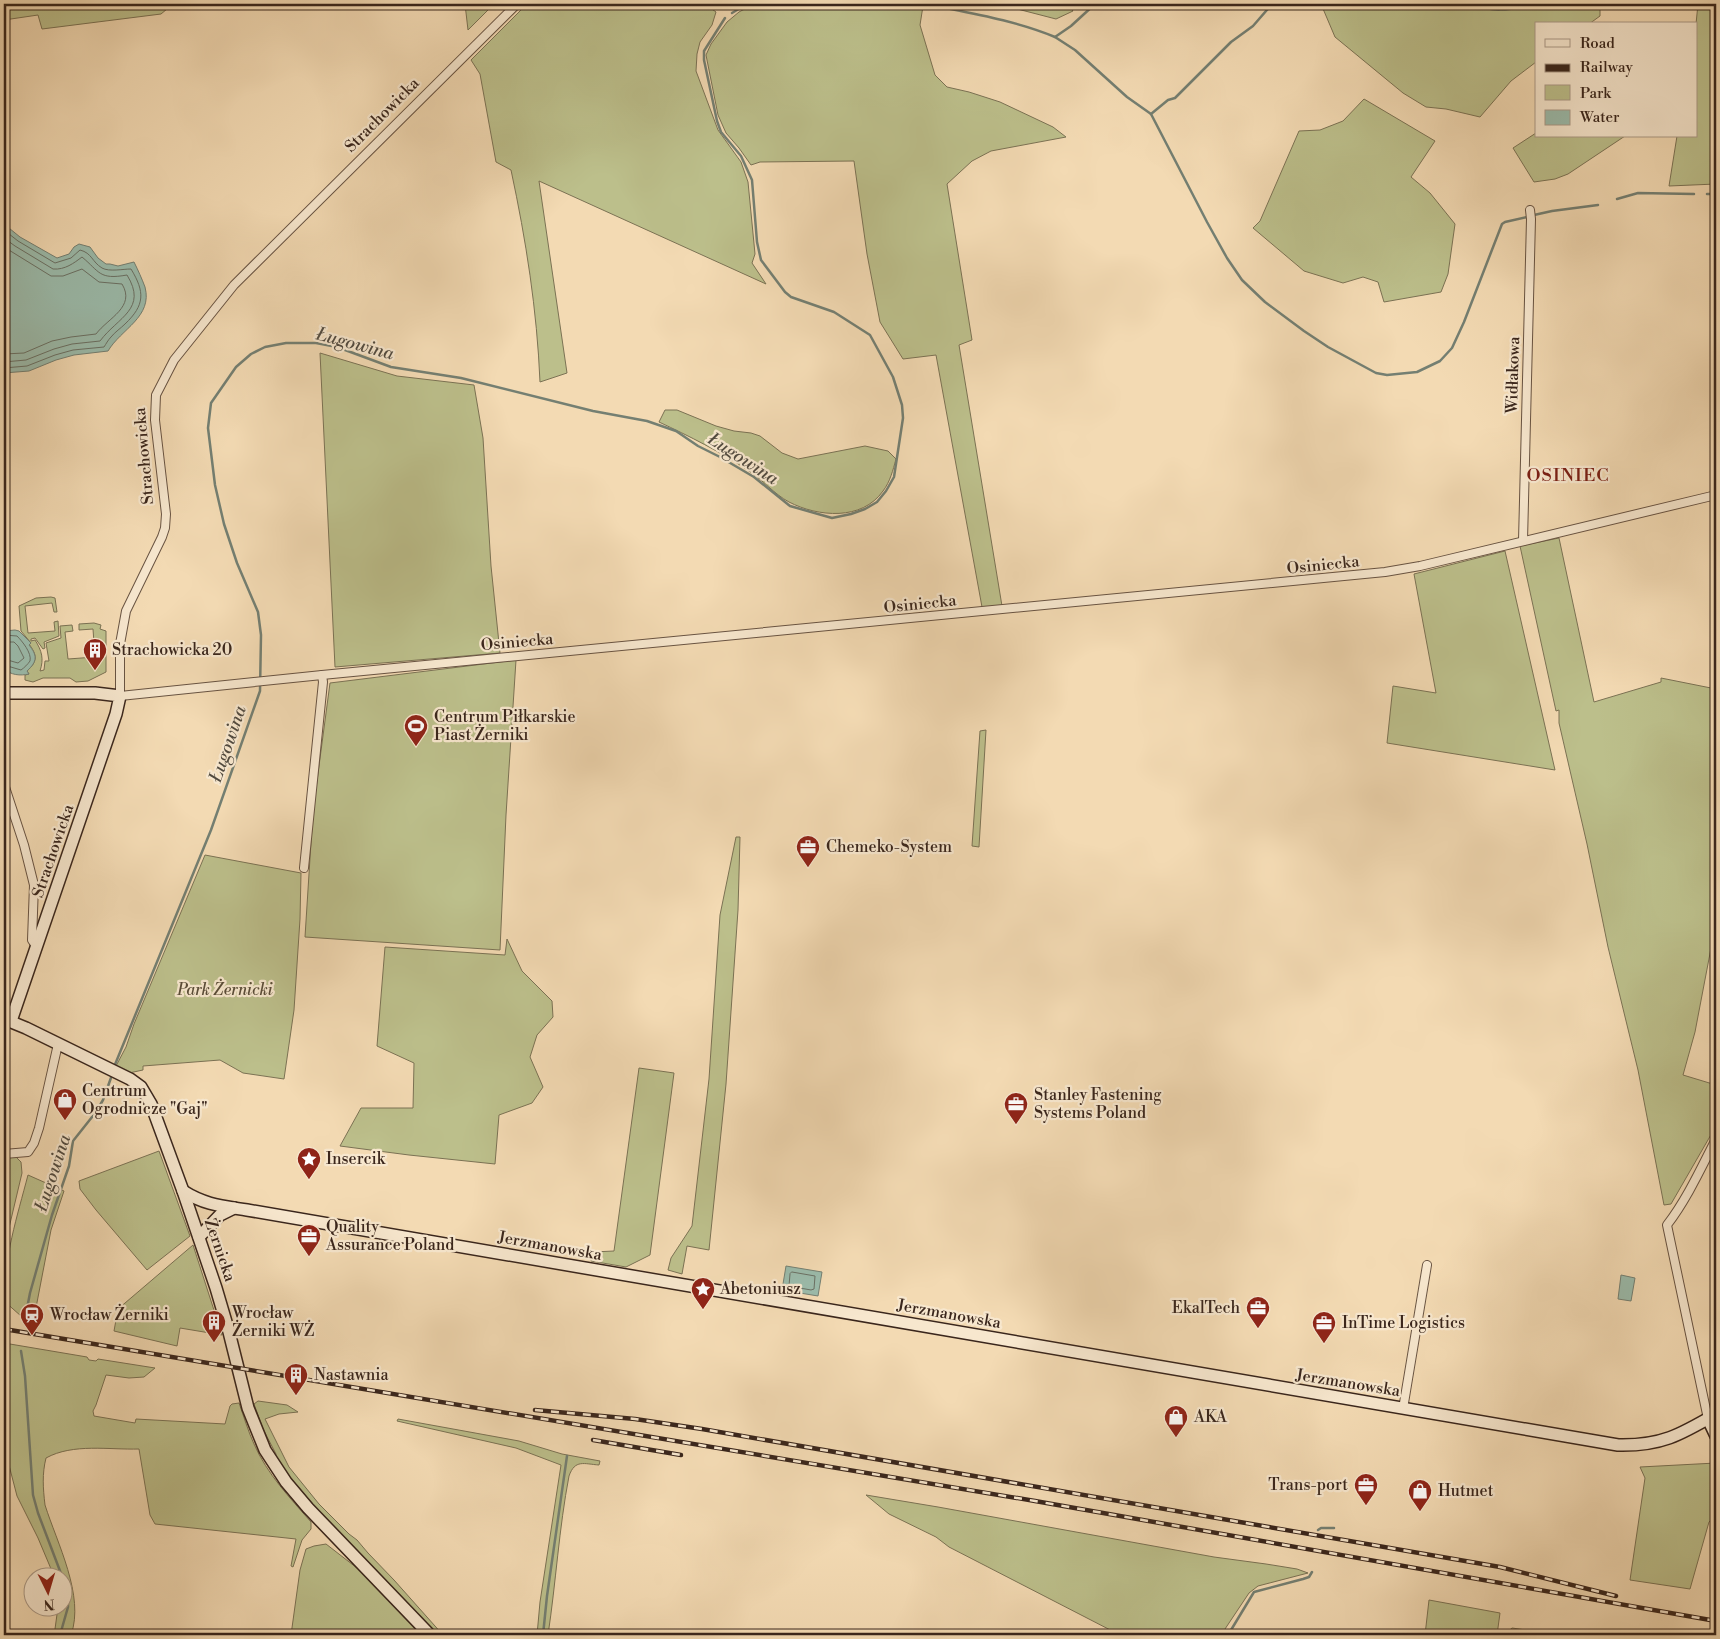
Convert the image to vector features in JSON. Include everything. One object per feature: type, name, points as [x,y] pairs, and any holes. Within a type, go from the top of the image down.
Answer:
[{"type":"street","name":"Strachowicka","points":[[7,1020],[37,945],[116,714],[120,696],[120,644],[126,611],[154,555],[165,528],[166,514],[154,420],[156,395],[174,360],[234,285],[517,4]]},
{"type":"street","name":"Widłakowa","points":[[1523,541],[1530,210]]},
{"type":"street","name":"Osiniecka","points":[[120,696],[322,674],[1341,577],[1420,566],[1716,495]]},
{"type":"street","points":[[304,868],[323,682],[322,674]]},
{"type":"street","points":[[4,693],[95,693],[120,696]]},
{"type":"street","points":[[4,784],[24,845],[34,885],[32,940],[37,945]]},
{"type":"street","name":"Żernicka","points":[[7,1020],[119,1074],[138,1085],[146,1094],[183,1191],[228,1327],[248,1408],[270,1460],[308,1508],[430,1635]]},
{"type":"street","points":[[4,1154],[28,1152],[34,1144],[58,1044]]},
{"type":"street","points":[[1716,1139],[1688,1193],[1667,1225],[1716,1436]]},
{"type":"street","name":"Jerzmanowska","points":[[183,1191],[199,1200],[234,1208],[1618,1445],[1644,1445],[1660,1441],[1678,1435],[1712,1416]]},
{"type":"street","points":[[198,1237],[220,1215],[234,1208]]},
{"type":"street","points":[[1404,1408],[1427,1265]]},
{"type":"green space","points":[[4,4],[173,4],[161,14],[42,29],[38,15],[4,20]]},
{"type":"green space","points":[[465,4],[494,4],[468,30]]},
{"type":"green space","points":[[527,4],[705,4],[716,12],[712,25],[700,42],[696,71],[718,130],[741,162],[748,182],[755,254],[752,263],[766,284],[539,181],[567,373],[540,382],[530,275],[511,170],[496,162],[480,74],[471,60]]},
{"type":"green space","points":[[754,4],[911,4],[923,6],[920,25],[935,75],[947,87],[1000,102],[1053,127],[1066,137],[991,151],[972,161],[947,184],[972,340],[959,345],[1002,606],[982,607],[936,355],[903,359],[880,322],[867,254],[854,161],[760,162],[751,165],[726,133],[718,115],[706,55],[711,44],[727,22],[739,12]]},
{"type":"green space","points":[[998,4],[1068,4],[1073,11],[1056,19]]},
{"type":"green space","points":[[1321,4],[1528,4],[1528,9],[1574,4],[1600,9],[1600,16],[1592,22],[1535,22],[1535,63],[1511,81],[1480,117],[1446,109],[1426,107],[1403,93],[1335,37]]},
{"type":"green space","points":[[1698,4],[1716,4],[1716,184],[1669,186],[1677,138],[1698,138],[1698,22],[1696,22]]},
{"type":"green space","points":[[1364,99],[1435,141],[1411,177],[1430,193],[1455,224],[1448,274],[1441,292],[1384,302],[1378,282],[1363,277],[1343,283],[1304,271],[1253,228],[1260,221],[1299,131],[1320,130],[1343,121]]},
{"type":"green space","points":[[1535,134],[1535,138],[1622,138],[1568,174],[1555,179],[1534,182],[1513,148]]},
{"type":"green space","points":[[320,353],[397,376],[474,385],[483,438],[491,566],[500,653],[335,667]]},
{"type":"green space","points":[[665,410],[677,410],[716,426],[760,436],[782,453],[798,459],[865,446],[888,451],[896,459],[891,476],[883,491],[874,501],[852,512],[826,513],[813,511],[789,502],[738,464],[659,422]]},
{"type":"green space","points":[[1559,538],[1594,702],[1661,682],[1661,678],[1716,689],[1716,922],[1695,1032],[1683,1075],[1716,1085],[1716,1126],[1671,1204],[1664,1205],[1638,1070],[1608,947],[1559,723],[1559,710],[1556,711],[1520,546]]},
{"type":"green space","points":[[1505,551],[1555,770],[1387,743],[1393,686],[1436,693],[1414,574]]},
{"type":"green space","points":[[36,598],[55,598],[57,612],[54,612],[52,603],[25,606],[28,633],[55,631],[54,622],[58,621],[59,636],[44,642],[45,648],[43,649],[35,638],[31,639],[31,641],[35,640],[41,651],[42,663],[40,671],[44,670],[45,661],[49,661],[46,643],[61,638],[60,626],[72,625],[73,631],[65,632],[68,659],[95,657],[93,629],[79,630],[79,624],[94,623],[101,625],[100,629],[106,631],[106,672],[88,681],[76,682],[70,678],[43,678],[33,682],[25,680],[25,675],[29,674],[27,671],[35,661],[35,655],[29,644],[31,643],[21,631],[19,606]]},
{"type":"green space","name":"Centrum Piłkarskie Piast Żerniki","points":[[516,660],[500,950],[305,937],[313,811],[330,683]]},
{"type":"green space","points":[[986,730],[979,847],[972,846],[980,731]]},
{"type":"green space","points":[[736,837],[740,837],[738,910],[726,1084],[709,1250],[687,1246],[682,1274],[668,1270],[671,1258],[692,1226],[709,1079],[720,915]]},
{"type":"green space","name":"Park Żernicki","points":[[205,855],[301,873],[294,1010],[284,1079],[243,1073],[220,1060],[143,1066],[143,1070],[129,1073],[116,1066],[126,1047]]},
{"type":"green space","points":[[507,939],[522,971],[552,1001],[553,1017],[537,1035],[530,1057],[543,1087],[532,1103],[499,1115],[495,1164],[340,1146],[361,1108],[413,1108],[414,1063],[377,1046],[385,947],[505,955]]},
{"type":"green space","points":[[639,1068],[674,1073],[650,1255],[626,1267],[591,1261],[593,1252],[614,1251]]},
{"type":"green space","points":[[159,1151],[190,1236],[147,1270],[96,1210],[80,1189],[79,1181]]},
{"type":"green space","points":[[4,1157],[16,1157],[21,1162],[22,1173],[4,1249]]},
{"type":"green space","points":[[28,1175],[64,1191],[51,1230],[34,1318],[21,1316],[4,1301],[9,1253]]},
{"type":"green space","points":[[193,1245],[222,1335],[180,1328],[177,1346],[114,1331],[118,1309]]},
{"type":"green space","points":[[4,1343],[87,1357],[89,1360],[96,1361],[98,1359],[155,1368],[144,1377],[129,1378],[106,1375],[93,1411],[94,1416],[135,1423],[136,1419],[225,1424],[230,1406],[239,1403],[259,1455],[280,1485],[311,1522],[311,1529],[302,1540],[293,1567],[291,1566],[296,1539],[155,1524],[150,1515],[139,1449],[92,1448],[68,1450],[46,1458],[43,1475],[45,1505],[67,1566],[50,1566],[17,1496],[4,1446]]},
{"type":"green space","points":[[258,1401],[287,1405],[298,1412],[279,1414],[265,1419],[289,1467],[319,1504],[357,1540],[443,1635],[435,1635],[297,1489],[275,1458],[276,1454],[263,1429],[254,1404]]},
{"type":"green space","points":[[398,1419],[519,1441],[562,1454],[600,1461],[599,1465],[577,1465],[569,1476],[548,1635],[537,1635],[540,1602],[561,1465],[516,1448],[397,1421]]},
{"type":"green space","points":[[1716,1463],[1716,1516],[1709,1522],[1690,1589],[1630,1580],[1645,1478],[1640,1467]]},
{"type":"green space","points":[[866,1495],[1214,1557],[1297,1569],[1308,1573],[1258,1586],[1249,1593],[1221,1635],[1120,1635],[889,1514]]},
{"type":"green space","points":[[326,1544],[366,1575],[423,1635],[291,1635],[300,1570],[306,1549]]},
{"type":"green space","points":[[72,1587],[75,1604],[71,1635],[52,1635],[57,1616],[72,1616]]},
{"type":"green space","points":[[1429,1600],[1500,1613],[1497,1635],[1425,1635]]},
{"type":"green space","points":[[1512,1628],[1561,1635],[1504,1635]]},
{"type":"water","points":[[4,224],[20,237],[57,258],[69,254],[79,244],[90,247],[98,258],[106,264],[118,266],[134,262],[145,287],[144,307],[140,315],[108,351],[74,355],[29,371],[4,373]]},
{"type":"water","points":[[4,631],[19,631],[31,643],[29,645],[35,655],[35,661],[27,671],[29,674],[10,673],[4,669]]},
{"type":"water","points":[[786,1266],[822,1272],[818,1296],[782,1290]]},
{"type":"water","points":[[1621,1275],[1635,1278],[1631,1301],[1618,1299]]},
{"type":"waterway","name":"Ługowina","points":[[732,13],[747,4]]},
{"type":"waterway","name":"Ługowina","points":[[926,4],[1008,21],[1055,37],[1071,26],[1095,4]]},
{"type":"waterway","points":[[1151,114],[1168,100],[1175,98],[1231,42],[1253,26],[1272,4]]},
{"type":"waterway","points":[[1475,4],[1498,10],[1538,4]]},
{"type":"waterway","name":"Ługowina","points":[[114,1067],[211,830],[260,691],[261,635],[258,612],[237,563],[224,524],[215,485],[208,428],[211,403],[236,367],[251,354],[265,347],[286,343],[316,343],[337,347],[391,367],[461,378],[593,411],[647,421],[676,431],[698,446],[754,477],[790,506],[832,518],[865,509],[877,502],[886,491],[894,477],[903,418],[902,405],[893,377],[870,335],[834,312],[791,297],[785,292],[761,260],[757,242],[752,180],[741,156],[721,132],[704,60],[704,51],[725,18]]},
{"type":"waterway","points":[[1055,37],[1075,50],[1127,97],[1151,114],[1207,222],[1242,280],[1265,302],[1304,331],[1328,347],[1376,373],[1387,375],[1417,372],[1440,361],[1452,348],[1464,322],[1502,224],[1527,217]]},
{"type":"waterway","points":[[1617,199],[1638,193],[1694,194]]},
{"type":"waterway","points":[[1707,194],[1716,194]]},
{"type":"waterway","points":[[1534,215],[1598,205]]},
{"type":"waterway","name":"Ługowina","points":[[25,1319],[30,1293],[52,1215],[69,1166],[73,1141],[96,1112],[103,1100],[112,1075]]},
{"type":"waterway","name":"Ługowina","points":[[21,1351],[25,1376],[33,1495],[68,1592],[68,1607],[60,1635]]},
{"type":"waterway","points":[[543,1635],[567,1456]]},
{"type":"waterway","points":[[1318,1530],[1321,1528],[1334,1528]]},
{"type":"waterway","points":[[1228,1635],[1254,1592],[1309,1577],[1312,1572]]},
{"type":"railway","points":[[4,1329],[1035,1501],[1716,1621]]},
{"type":"railway","points":[[535,1410],[635,1419],[702,1429],[1500,1567],[1616,1596]]},
{"type":"railway","points":[[593,1440],[681,1455]]},
{"type":"place","name":"Strachowicka 20","points":[[95,671]]},
{"type":"place","name":"Centrum Piłkarskie Piast Żerniki","points":[[416,747]]},
{"type":"place","name":"Chemeko-System","points":[[808,868]]},
{"type":"place","name":"Centrum Ogrodnicze \"Gaj\"","points":[[65,1121]]},
{"type":"place","name":"Stanley Fastening Systems Poland","points":[[1016,1125]]},
{"type":"place","name":"Insercik","points":[[309,1180]]},
{"type":"place","name":"Quality Assurance Poland","points":[[309,1257]]},
{"type":"place","name":"Abetoniusz","points":[[703,1310]]},
{"type":"place","name":"EkalTech","points":[[1258,1329]]},
{"type":"place","name":"Wrocław Żerniki","points":[[32,1336]]},
{"type":"place","name":"Wrocław Żerniki WŻ","points":[[214,1343]]},
{"type":"place","name":"InTime Logistics","points":[[1324,1344]]},
{"type":"place","name":"Nastawnia","points":[[296,1396]]},
{"type":"place","name":"AKA","points":[[1176,1438]]},
{"type":"place","name":"Trans-port","points":[[1366,1506]]},
{"type":"place","name":"Hutmet","points":[[1420,1512]]},
{"type":"district","name":"OSINIEC","points":[[1568,475]]}]
